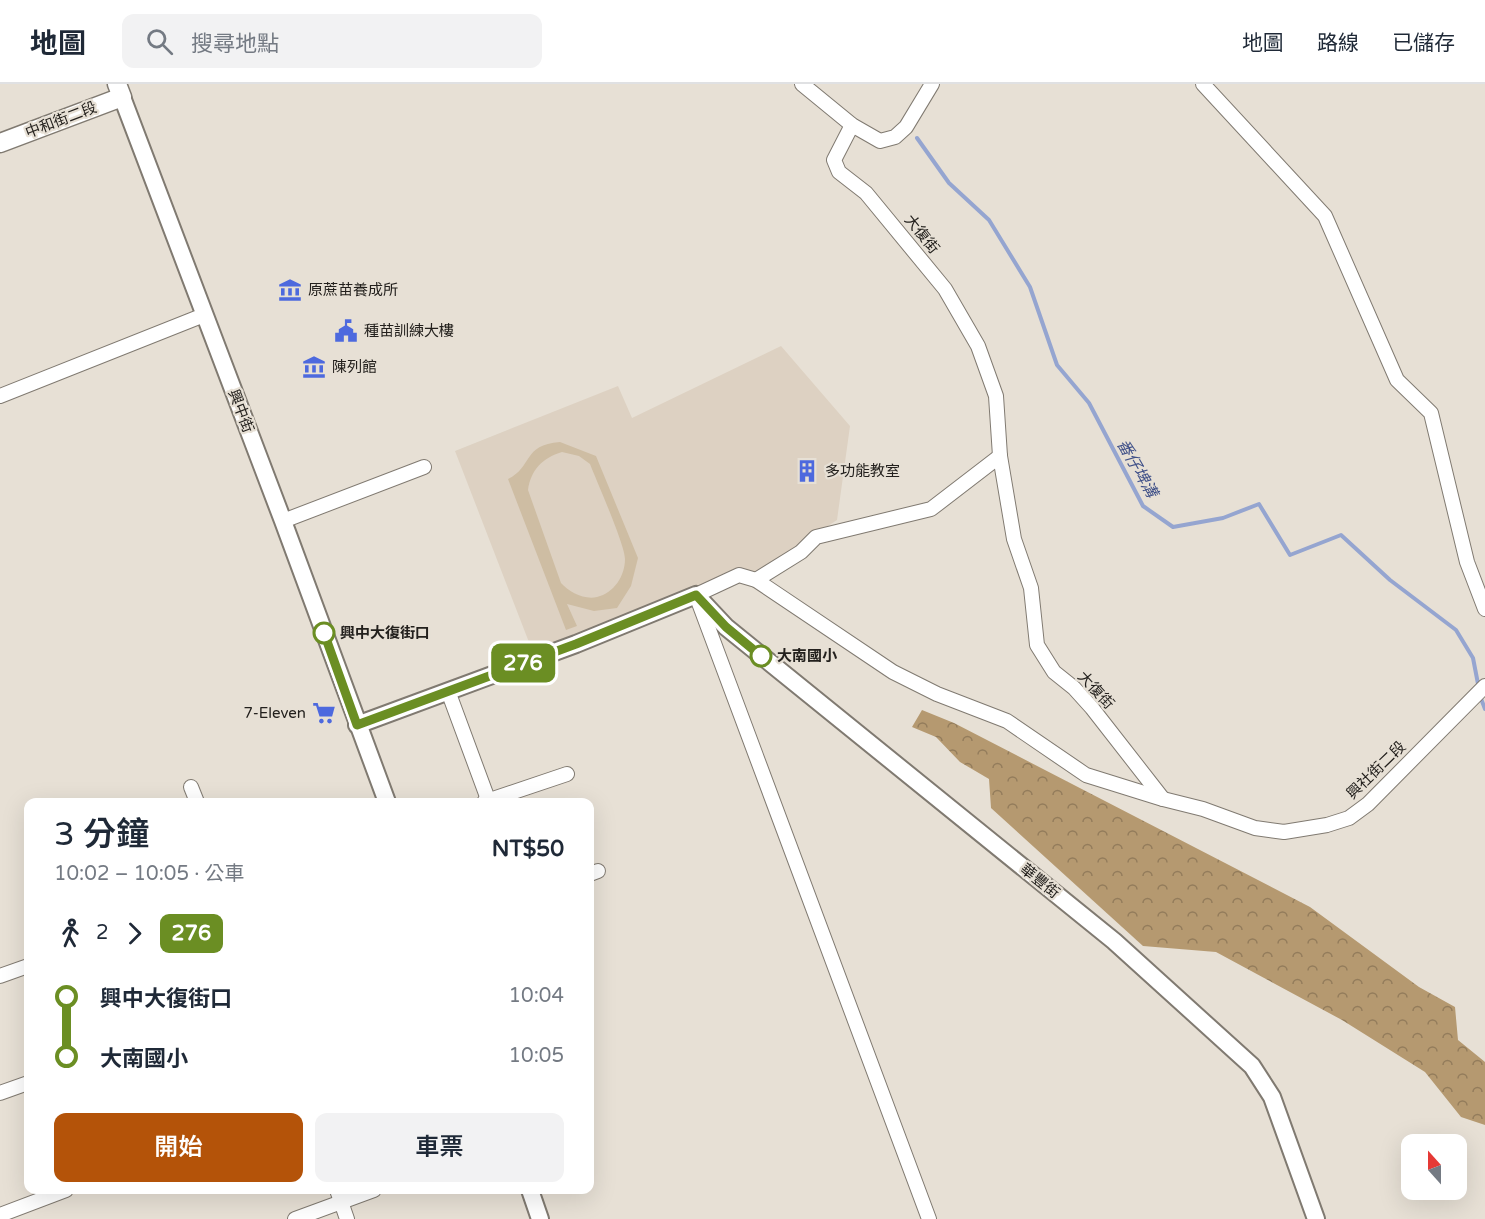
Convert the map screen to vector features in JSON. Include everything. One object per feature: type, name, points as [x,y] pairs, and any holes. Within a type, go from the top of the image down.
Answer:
[{"type":"main road","name":"中和街二段","points":[[0,143],[119,91]]},
{"type":"street","points":[[802,84],[852,125],[880,141],[895,138],[906,127],[932,84]]},
{"type":"street","points":[[1203,84],[1326,216],[1397,380],[1431,413],[1467,562],[1485,609]]},
{"type":"street","name":"興中街","points":[[119,91],[283,521],[385,798]]},
{"type":"street","name":"大復街","points":[[852,125],[834,160],[839,172],[866,193],[945,289],[978,346],[996,396],[1000,456],[1014,539],[1031,588],[1037,645],[1054,672],[1074,688],[1092,708],[1163,799]]},
{"type":"street","points":[[0,396],[204,315]]},
{"type":"street","points":[[756,580],[801,552],[816,537],[931,509],[1000,456]]},
{"type":"street","points":[[283,521],[424,467]]},
{"type":"street","points":[[357,725],[696,595],[739,575],[756,580],[892,672],[937,694],[1007,721],[1086,775],[1163,799]]},
{"type":"street","points":[[696,595],[929,1219]]},
{"type":"street","name":"華豐街","points":[[696,595],[726,627],[1114,941],[1252,1066],[1272,1097],[1316,1219]]},
{"type":"street","name":"興社街二段","points":[[1163,799],[1203,809],[1255,828],[1284,832],[1327,825],[1349,818],[1368,804],[1485,686]]},
{"type":"street","points":[[448,691],[486,798]]},
{"type":"street","points":[[498,798],[567,774]]},
{"type":"street","points":[[191,787],[195,798]]},
{"type":"street","points":[[0,976],[24,967]]},
{"type":"street","points":[[0,1094],[24,1085]]},
{"type":"street","points":[[0,1215],[55,1194]]},
{"type":"street","points":[[531,1194],[540,1219]]},
{"type":"street","points":[[296,1219],[339,1196],[347,1219]]},
{"type":"shaded area","points":[[781,346],[850,426],[837,520],[756,573],[696,591],[532,650],[455,451],[618,386],[632,418]]},
{"type":"shaded area","points":[[560,442],[596,456],[638,558],[631,586],[617,608],[594,611],[567,604],[577,626],[566,630],[508,479],[521,469],[533,452],[548,444]],"holes":[[[562,452],[579,456],[590,464],[616,528],[625,559],[621,577],[613,588],[603,595],[592,598],[577,594],[561,583],[528,490],[532,476],[543,461]]]},
{"type":"green space","points":[[922,710],[954,723],[1310,907],[1419,987],[1455,1007],[1458,1040],[1485,1062],[1485,1125],[1461,1117],[1425,1072],[1342,1020],[1216,952],[1143,946],[991,808],[989,779],[960,762],[936,737],[912,727]]},
{"type":"waterway","name":"番仔埤溝","points":[[917,138],[949,183],[989,220],[1030,287],[1057,365],[1089,403],[1143,506],[1173,527],[1223,518],[1259,504],[1290,555],[1341,535],[1390,580],[1456,630],[1473,658],[1479,689]]},
{"type":"waterway","name":"番仔埤溝","points":[[1480,696],[1485,709]]},
{"type":"bus line","name":"276","points":[[324,633],[357,725],[576,644],[696,595],[726,627],[761,656]]},
{"type":"place","name":"原蔗苗養成所","points":[[290,290]]},
{"type":"place","name":"種苗訓練大樓","points":[[346,331]]},
{"type":"place","name":"陳列館","points":[[314,367]]},
{"type":"place","name":"多功能教室","points":[[807,471]]},
{"type":"place","name":"興中大復街口","points":[[324,633]]},
{"type":"place","name":"大南國小","points":[[761,656]]},
{"type":"place","name":"7-Eleven","points":[[324,713]]}]
